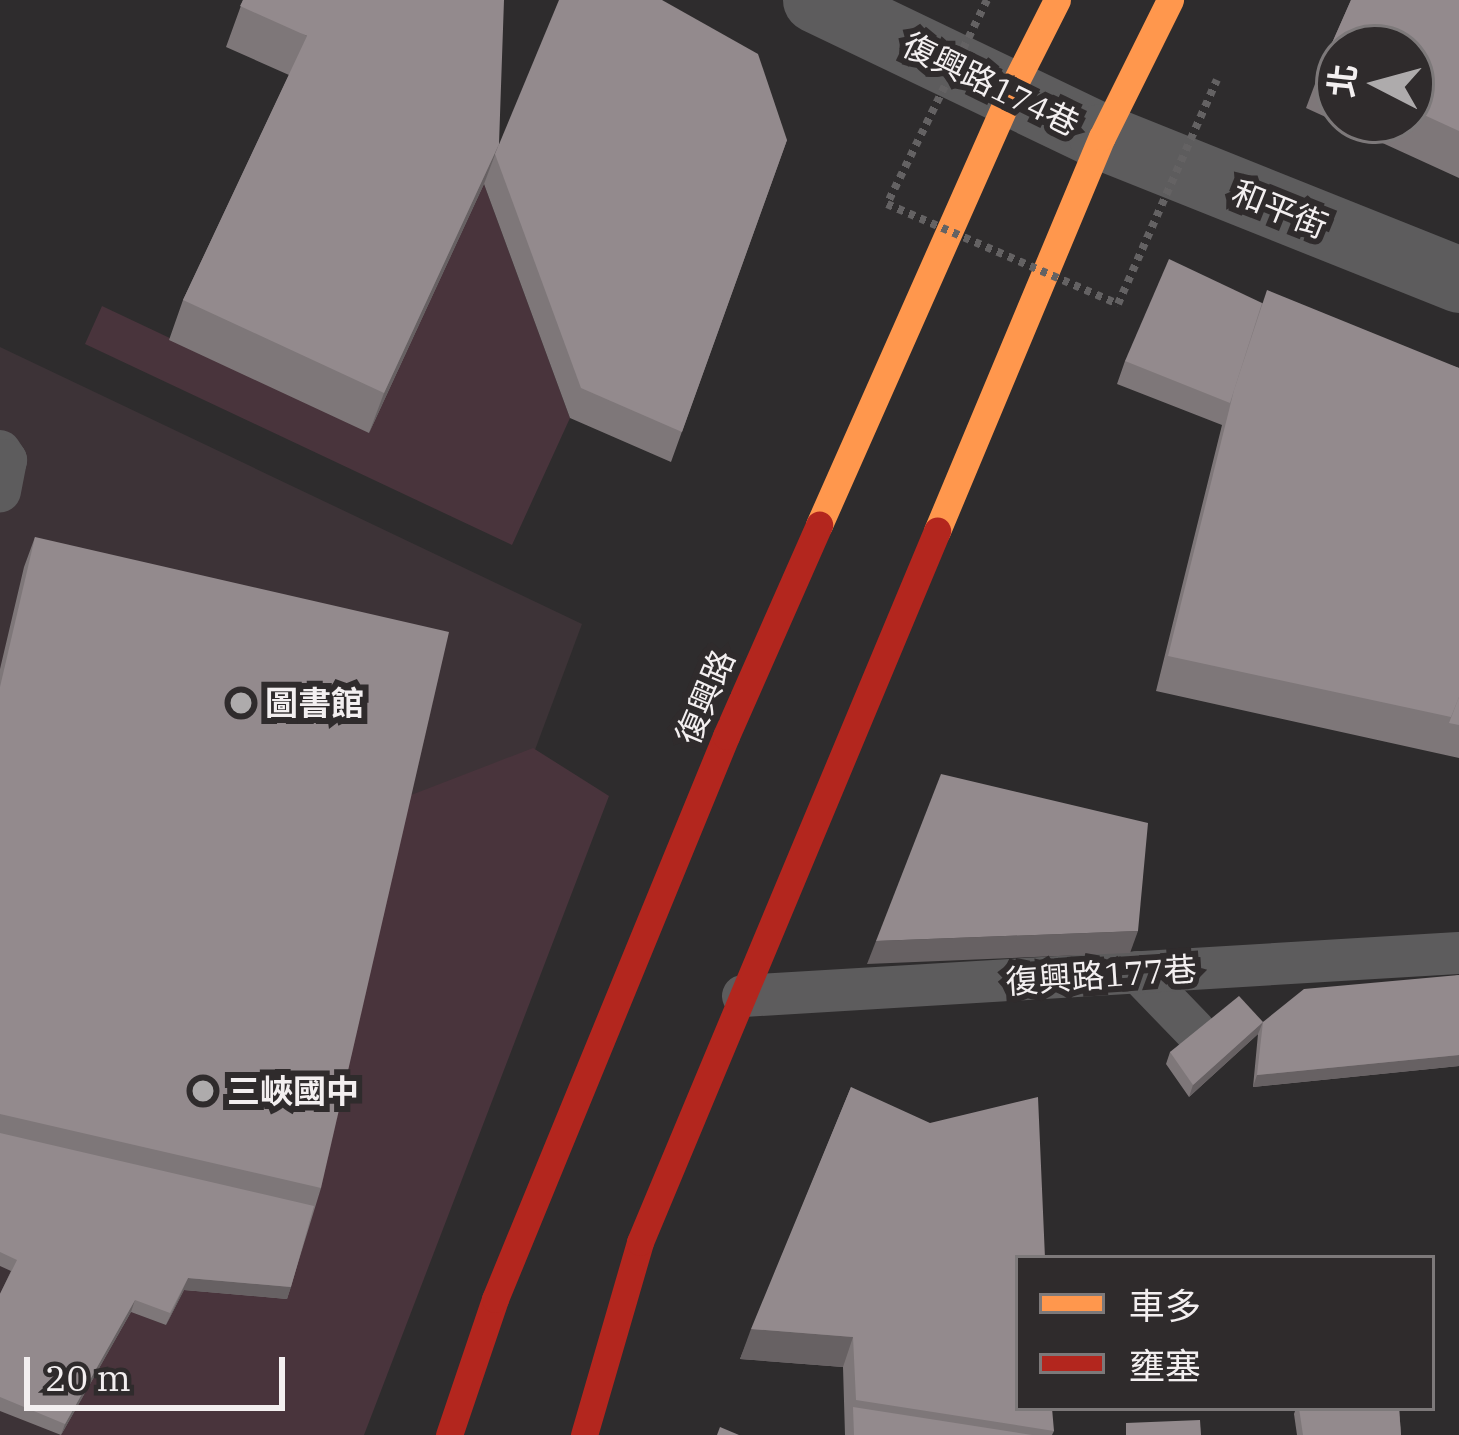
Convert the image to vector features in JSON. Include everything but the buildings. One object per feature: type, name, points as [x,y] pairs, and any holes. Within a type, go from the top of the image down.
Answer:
[{"type":"main road","name":"復興路","points":[[449,1435],[495,1298],[718,758],[1010,93],[1057,0]]},
{"type":"main road","points":[[584,1435],[640,1242],[1102,137],[1170,0]]},
{"type":"street","name":"復興路174巷","points":[[816,0],[1102,137]]},
{"type":"street","name":"和平街","points":[[1102,137],[1459,280]]},
{"type":"lane","points":[[0,451],[6,460],[0,491]]},
{"type":"lane","name":"復興路177巷","points":[[743,996],[1459,953]]},
{"type":"lane","points":[[1138,972],[1194,1030]]},
{"type":"path","points":[[987,0],[887,204],[1118,304],[1217,80]]},
{"type":"shaded area","points":[[484,184],[570,418],[512,545],[85,344],[102,306],[369,432]]},
{"type":"shaded area","name":"三峽國中","points":[[0,347],[582,624],[279,1435],[0,1435]]},
{"type":"shaded area","points":[[533,748],[609,796],[364,1435],[61,1435],[131,1312],[166,1325],[184,1290],[287,1299],[406,797]]},
{"type":"traffic: slow","points":[[819,525],[1010,93],[1057,0]]},
{"type":"traffic: slow","points":[[937,531],[1102,137],[1170,0]]},
{"type":"traffic: jam","points":[[449,1435],[495,1299],[726,736],[819,525]]},
{"type":"traffic: jam","points":[[584,1435],[640,1242],[937,531]]},
{"type":"place","name":"圖書館","points":[[241,703]]},
{"type":"place","name":"三峽國中","points":[[203,1091]]}]
